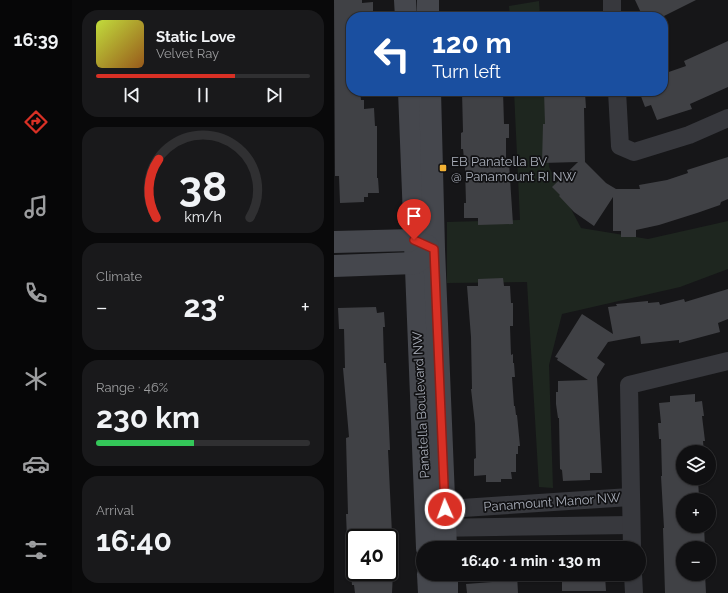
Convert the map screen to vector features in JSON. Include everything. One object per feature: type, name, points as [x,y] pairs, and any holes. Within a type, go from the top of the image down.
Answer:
[{"type":"street","points":[[428,0],[428,12]]},
{"type":"street","points":[[612,0],[612,12]]},
{"type":"street","name":"Panatella Boulevard NW","points":[[409,96],[415,263],[436,528]]},
{"type":"street","name":"Panatella Boulevard NW","points":[[430,96],[434,249],[436,528]]},
{"type":"street","points":[[617,96],[620,146],[634,152],[689,135],[728,118]]},
{"type":"street","points":[[334,242],[414,240],[434,249],[415,263],[334,266]]},
{"type":"street","name":"Panamount Manor NW","points":[[632,541],[629,385],[728,362]]},
{"type":"street","name":"Panamount Manor NW","points":[[436,528],[630,497]]},
{"type":"street","name":"Panamount Manor NW","points":[[436,528],[631,525]]},
{"type":"street","points":[[428,581],[429,593]]},
{"type":"street","points":[[447,581],[448,593]]},
{"type":"street","points":[[633,581],[634,593]]},
{"type":"shaded area","points":[[539,1],[540,12],[510,12],[509,6]]},
{"type":"shaded area","points":[[514,96],[545,96],[549,167],[581,228],[648,239],[728,221],[728,269],[680,287],[562,314],[549,365],[553,488],[539,487],[527,282],[447,283],[447,222],[520,220]]},
{"type":"building","points":[[334,0],[362,0],[362,3],[373,2],[373,12],[346,12],[346,96],[361,96],[361,100],[364,100],[364,109],[374,108],[375,126],[377,126],[377,178],[379,193],[368,193],[368,197],[364,197],[364,202],[340,203],[339,176],[335,176]]},
{"type":"building","points":[[635,0],[696,0],[668,14],[668,12],[641,12]]},
{"type":"building","points":[[728,41],[728,87],[690,104],[692,109],[657,120],[651,105],[645,107],[641,96],[668,96],[668,72],[686,66],[684,61]]},
{"type":"building","points":[[462,96],[503,96],[504,124],[509,124],[509,138],[506,138],[506,163],[509,163],[513,224],[478,225],[478,218],[464,218],[464,203],[466,203],[465,168],[463,149],[461,149],[461,133],[463,132]]},
{"type":"building","points":[[544,96],[585,96],[585,162],[606,183],[616,189],[640,189],[639,185],[667,180],[688,173],[687,170],[728,157],[728,199],[721,202],[720,205],[697,213],[659,225],[636,230],[636,237],[621,237],[621,231],[613,231],[613,197],[594,226],[574,212],[552,187],[578,162],[542,163],[543,124],[545,124]]},
{"type":"building","points":[[503,278],[504,286],[510,286],[511,303],[513,303],[513,326],[510,326],[511,355],[513,354],[515,377],[512,377],[514,406],[517,415],[520,446],[518,446],[518,454],[516,454],[516,472],[511,472],[512,479],[501,479],[501,482],[486,482],[486,475],[474,476],[474,459],[476,458],[475,424],[471,389],[471,337],[467,286],[478,286],[478,279]]},
{"type":"building","points":[[728,289],[728,319],[718,323],[720,332],[679,343],[679,340],[641,344],[640,336],[608,342],[597,358],[605,364],[597,377],[602,473],[590,473],[590,480],[563,481],[562,470],[560,469],[559,418],[556,404],[558,381],[588,380],[557,360],[558,358],[555,357],[582,314],[613,334],[608,307],[617,306],[616,304],[648,301],[648,303],[659,302],[660,305],[684,299],[685,302]]},
{"type":"building","points":[[376,307],[377,313],[384,312],[384,363],[386,363],[387,383],[392,529],[347,529],[346,514],[348,514],[346,438],[349,437],[343,368],[345,368],[344,329],[339,329],[338,308]]},
{"type":"building","points":[[695,394],[695,402],[702,401],[705,441],[703,441],[703,445],[676,445],[676,485],[698,485],[699,493],[676,493],[676,533],[704,533],[705,541],[676,541],[676,581],[705,581],[706,593],[665,593],[661,439],[659,439],[658,423],[661,423],[659,403],[670,402],[670,396]]},
{"type":"building","points":[[352,581],[393,581],[392,593],[355,593],[354,585],[352,585]]},
{"type":"building","points":[[517,581],[518,593],[467,593],[466,584]]},
{"type":"building","points":[[562,581],[605,581],[606,591],[562,591]]},
{"type":"place","name":"EB Panatella BV @ Panamount RI NW","points":[[443,168]]},
{"type":"route","points":[[414,240],[434,249],[445,509]]}]
